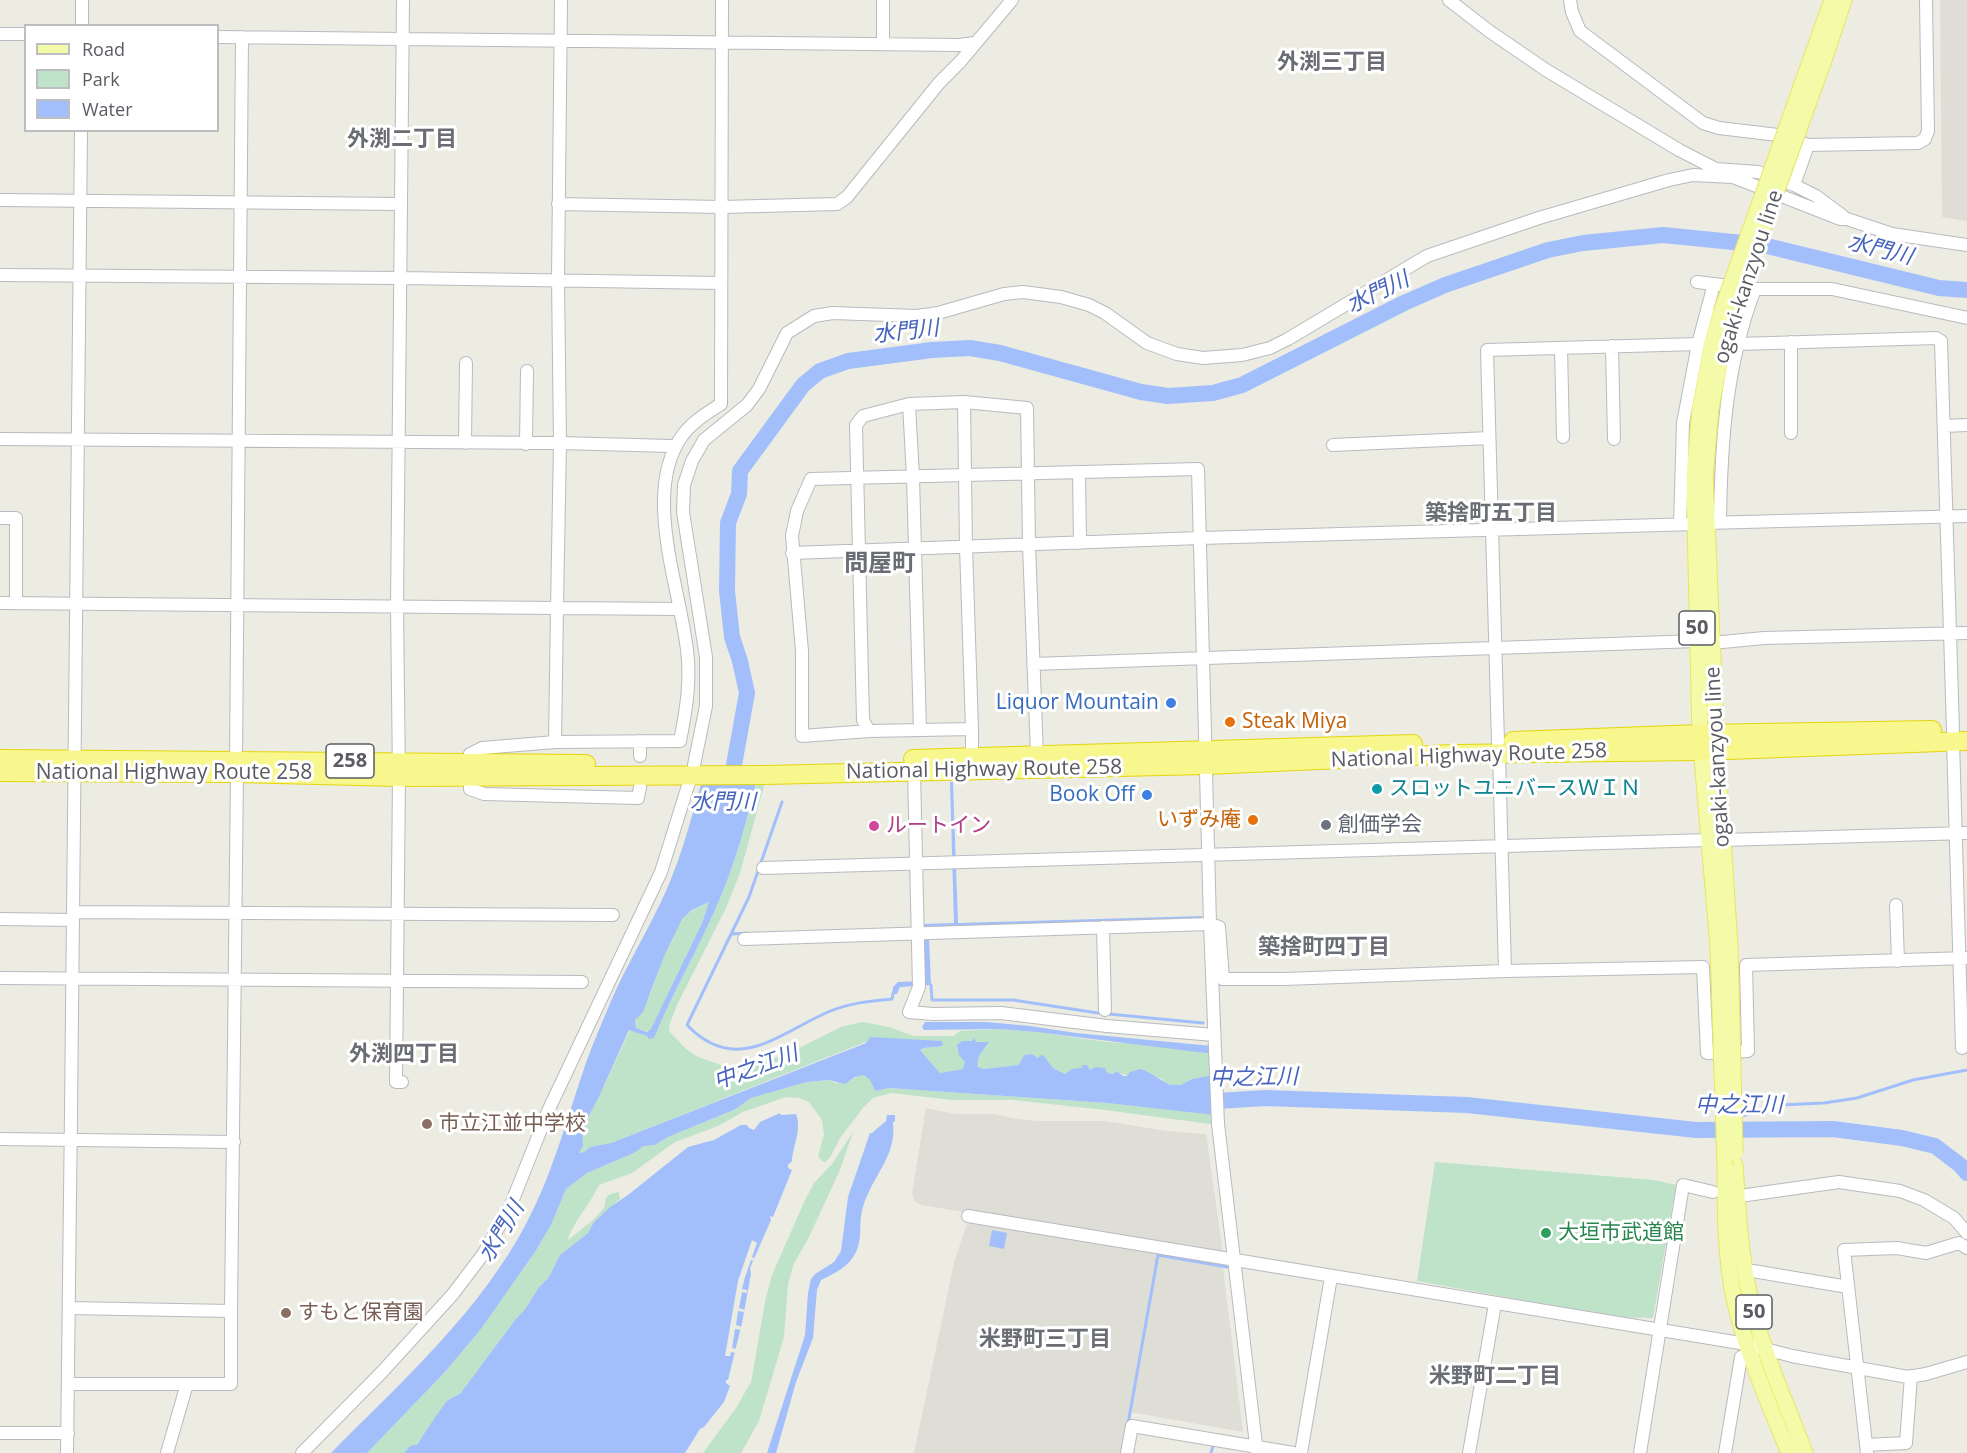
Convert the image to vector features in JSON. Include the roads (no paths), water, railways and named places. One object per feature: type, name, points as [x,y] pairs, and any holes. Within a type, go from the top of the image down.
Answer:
[{"type":"highway","name":"National Highway Route 258","points":[[765,770],[1960,735]]},
{"type":"highway","name":"National Highway Route 258","points":[[0,772],[76,766],[914,772],[1037,755],[1206,757]]},
{"type":"highway","name":"National Highway Route 258","points":[[0,759],[76,766]]},
{"type":"main road","name":"ogaki-kanzyou line","points":[[1818,58],[1832,0]]},
{"type":"main road","name":"ogaki-kanzyou line","points":[[1789,1453],[1743,1351],[1725,1227],[1730,1165],[1724,946],[1698,578],[1701,523],[1694,477],[1700,409],[1712,344],[1727,313],[1818,58],[1844,0]]},
{"type":"main road","name":"ogaki-kanzyou line","points":[[1730,1165],[1750,1297],[1765,1348],[1805,1453]]},
{"type":"street","points":[[82,0],[82,24]]},
{"type":"street","points":[[402,1082],[396,1082],[399,770],[397,606],[403,0]]},
{"type":"street","points":[[555,742],[560,442],[558,204],[561,0]]},
{"type":"street","points":[[640,787],[638,798],[484,794],[470,789],[470,754],[482,748],[555,742],[680,741],[687,709],[689,682],[687,649],[666,524],[665,473],[682,435],[697,420],[720,404],[723,207],[722,0]]},
{"type":"street","points":[[883,0],[883,43]]},
{"type":"street","points":[[558,204],[723,207],[837,204],[847,196],[939,83],[960,63],[1012,0]]},
{"type":"street","points":[[1449,0],[1546,70],[1715,172],[1839,219],[1847,219]]},
{"type":"street","points":[[1570,0],[1580,31],[1703,123],[1719,128],[1778,135],[1808,145],[1918,143],[1925,139],[1928,131],[1926,0]]},
{"type":"street","points":[[0,34],[24,34]]},
{"type":"street","points":[[219,37],[975,43]]},
{"type":"street","points":[[68,1384],[231,1384],[238,441],[242,277],[242,37]]},
{"type":"street","points":[[68,1453],[81,132]]},
{"type":"street","points":[[1794,185],[1808,145]]},
{"type":"street","points":[[302,1453],[382,1372],[453,1294],[484,1253],[510,1208],[549,1109],[661,872],[696,770],[706,706],[705,657],[699,604],[683,512],[684,484],[692,460],[704,440],[747,405],[759,389],[788,333],[804,321],[814,316],[833,313],[916,316],[938,313],[1004,294],[1023,292],[1061,297],[1089,305],[1105,313],[1147,343],[1177,354],[1203,358],[1242,355],[1270,348],[1288,339],[1427,256],[1539,218],[1669,180],[1715,172],[1758,172],[1816,196],[1847,219],[1892,234],[1967,245]]},
{"type":"street","points":[[0,200],[401,204]]},
{"type":"street","points":[[0,275],[721,283]]},
{"type":"street","points":[[1697,282],[1755,289],[1832,289],[1967,318]]},
{"type":"street","points":[[1701,523],[1683,423],[1698,344],[1714,284]]},
{"type":"street","points":[[1701,523],[1720,459],[1727,395],[1738,344],[1745,315],[1755,289]]},
{"type":"street","points":[[1738,344],[1936,338],[1941,341],[1950,634],[1960,735],[1962,1048]]},
{"type":"street","points":[[1791,342],[1791,433]]},
{"type":"street","points":[[1505,971],[1487,350],[1698,344]]},
{"type":"street","points":[[1611,346],[1614,439]]},
{"type":"street","points":[[1562,348],[1563,438]]},
{"type":"street","points":[[465,443],[466,363]]},
{"type":"street","points":[[526,444],[527,371]]},
{"type":"street","points":[[964,402],[972,764]]},
{"type":"street","points":[[869,731],[862,720],[856,425],[863,416],[909,404],[964,402],[1027,408],[1029,545],[1037,755]]},
{"type":"street","points":[[909,404],[920,730]]},
{"type":"street","points":[[1944,426],[1967,425]]},
{"type":"street","points":[[1333,445],[1489,438]]},
{"type":"street","points":[[0,439],[526,444],[560,442],[675,448]]},
{"type":"street","points":[[972,729],[869,731],[802,736],[802,651],[792,536],[797,511],[811,479],[1198,470],[1210,924],[1218,1124],[1257,1450]]},
{"type":"street","points":[[1079,472],[1080,543]]},
{"type":"street","points":[[792,553],[1200,538],[1967,516]]},
{"type":"street","points":[[0,518],[16,518],[16,603]]},
{"type":"street","points":[[0,603],[680,609]]},
{"type":"street","points":[[1033,664],[1967,633]]},
{"type":"street","points":[[639,741],[640,756]]},
{"type":"street","points":[[914,772],[915,864],[924,933],[919,982],[909,1012],[1000,1013],[1214,1037]]},
{"type":"street","points":[[763,868],[1961,833]]},
{"type":"street","points":[[1896,905],[1898,961]]},
{"type":"street","points":[[0,919],[236,913],[613,915]]},
{"type":"street","points":[[744,939],[1210,924],[1219,927],[1223,979],[1284,980],[1505,971],[1703,967],[1707,1053],[1748,1051],[1746,965],[1963,958]]},
{"type":"street","points":[[1103,927],[1106,1010]]},
{"type":"street","points":[[0,978],[582,982]]},
{"type":"street","points":[[0,1139],[234,1142]]},
{"type":"street","points":[[1747,1195],[1839,1182],[1900,1191],[1924,1200],[1954,1218],[1967,1233]]},
{"type":"street","points":[[1640,1453],[1683,1185],[1713,1192]]},
{"type":"street","points":[[968,1216],[1660,1332],[1743,1351],[1765,1348],[1792,1356],[1911,1376],[1967,1362]]},
{"type":"street","points":[[1911,1376],[1906,1443],[1866,1449],[1844,1250],[1897,1248],[1926,1253],[1959,1243],[1967,1248]]},
{"type":"street","points":[[1753,1271],[1848,1287]]},
{"type":"street","points":[[1301,1453],[1331,1277]]},
{"type":"street","points":[[1469,1453],[1495,1304]]},
{"type":"street","points":[[69,1308],[231,1311]]},
{"type":"street","points":[[1725,1453],[1743,1351]]},
{"type":"street","points":[[167,1453],[187,1384]]},
{"type":"street","points":[[1127,1453],[1132,1426],[1257,1450],[1293,1453]]},
{"type":"street","points":[[0,1432],[68,1433]]},
{"type":"water","points":[[759,770],[735,859],[715,910],[654,1038],[649,1039],[647,1036],[629,1030],[598,1099],[582,1128],[583,1146],[579,1153],[590,1147],[611,1143],[866,1043],[870,1037],[942,1041],[943,1045],[920,1050],[940,1073],[963,1069],[965,1062],[959,1055],[957,1045],[962,1041],[972,1041],[974,1038],[976,1042],[989,1042],[978,1059],[978,1067],[983,1069],[1019,1065],[1024,1055],[1032,1054],[1038,1058],[1041,1055],[1044,1056],[1053,1068],[1065,1074],[1083,1065],[1087,1065],[1090,1070],[1095,1067],[1105,1068],[1107,1073],[1113,1074],[1117,1071],[1123,1076],[1141,1069],[1170,1085],[1181,1085],[1192,1079],[1213,1075],[1215,1115],[1107,1103],[889,1088],[875,1091],[870,1080],[864,1075],[855,1077],[845,1084],[828,1080],[807,1082],[751,1098],[736,1109],[668,1137],[655,1145],[644,1146],[634,1153],[587,1173],[566,1189],[551,1225],[535,1252],[481,1329],[444,1373],[367,1453],[331,1453],[412,1372],[463,1316],[487,1286],[527,1222],[553,1163],[587,1060],[611,1001],[678,862],[705,771]],"holes":[[[709,902],[702,923],[651,1029],[647,1032],[636,1028],[635,1020],[643,1012],[665,954],[682,919],[692,910]]]},
{"type":"water","points":[[950,782],[953,782],[958,923],[1202,916],[1200,920],[929,938],[931,985],[900,987],[897,994],[892,994],[893,987],[898,982],[924,981],[923,924],[954,923]]},
{"type":"water","points":[[925,1022],[987,1022],[1212,1046],[1213,1054],[1036,1032],[999,1029],[924,1030],[922,1027]]},
{"type":"water","points":[[780,1113],[781,1115],[796,1114],[798,1120],[792,1161],[788,1165],[788,1168],[792,1170],[773,1217],[770,1216],[771,1220],[750,1268],[751,1274],[742,1323],[728,1380],[726,1380],[730,1386],[724,1402],[700,1429],[685,1453],[404,1453],[410,1446],[418,1444],[447,1401],[460,1394],[526,1308],[539,1287],[549,1277],[560,1255],[588,1233],[594,1222],[610,1207],[688,1147],[714,1140],[741,1125],[747,1125],[754,1130],[760,1122]]},
{"type":"water","points":[[887,1115],[895,1115],[891,1146],[863,1207],[858,1247],[846,1266],[821,1280],[817,1290],[813,1338],[796,1382],[776,1453],[767,1453],[805,1335],[811,1279],[834,1262],[841,1251],[848,1197],[870,1133],[886,1121]]},
{"type":"water","points":[[992,1230],[1007,1233],[1004,1249],[989,1246]]},
{"type":"waterway","name":"水門川","points":[[730,787],[747,693],[732,637],[727,591],[728,523],[739,494],[740,471],[803,385],[820,371],[848,361],[932,350],[970,348],[1000,353],[1141,392],[1168,396],[1213,393],[1242,385],[1404,303],[1445,285],[1548,250],[1583,243],[1663,235],[1763,245],[1939,288],[1967,290]]},
{"type":"waterway","points":[[782,802],[749,897],[687,1025],[705,1040],[723,1048],[740,1049],[757,1046],[774,1039],[844,1006],[892,999],[893,994]]},
{"type":"waterway","points":[[732,934],[746,933]]},
{"type":"waterway","points":[[931,985],[932,1000],[1013,1000],[1098,1013],[1203,1023]]},
{"type":"waterway","points":[[1738,1117],[1780,1105],[1824,1103],[1857,1098],[1913,1080],[1967,1070]]},
{"type":"waterway","name":"中之江川","points":[[1202,1102],[1265,1098],[1467,1105],[1696,1130],[1833,1129],[1902,1138],[1935,1146],[1967,1173]]},
{"type":"waterway","name":"中之江川","points":[[1696,1130],[1720,1123]]},
{"type":"waterway","points":[[1128,1424],[1158,1255],[1227,1267]]},
{"type":"waterway","points":[[1211,1453],[1213,1446]]},
{"type":"place","name":"Liquor Mountain","points":[[1171,703]]},
{"type":"place","name":"Steak Miya","points":[[1230,722]]},
{"type":"place","name":"スロットユニバースＷＩＮ","points":[[1377,789]]},
{"type":"place","name":"Book Off","points":[[1147,795]]},
{"type":"place","name":"いずみ庵","points":[[1253,820]]},
{"type":"place","name":"創価学会","points":[[1326,825]]},
{"type":"place","name":"ルートイン","points":[[874,826]]},
{"type":"place","name":"市立江並中学校","points":[[427,1124]]},
{"type":"place","name":"大垣市武道館","points":[[1546,1233]]},
{"type":"place","name":"すもと保育園","points":[[286,1313]]},
{"type":"district","name":"外渕三丁目","points":[[1332,63]]},
{"type":"district","name":"外渕二丁目","points":[[402,140]]},
{"type":"district","name":"築捨町五丁目","points":[[1491,514]]},
{"type":"district","name":"問屋町","points":[[880,564]]},
{"type":"district","name":"築捨町四丁目","points":[[1324,948]]},
{"type":"district","name":"外渕四丁目","points":[[404,1055]]},
{"type":"district","name":"米野町三丁目","points":[[1045,1340]]},
{"type":"district","name":"米野町二丁目","points":[[1495,1377]]}]
